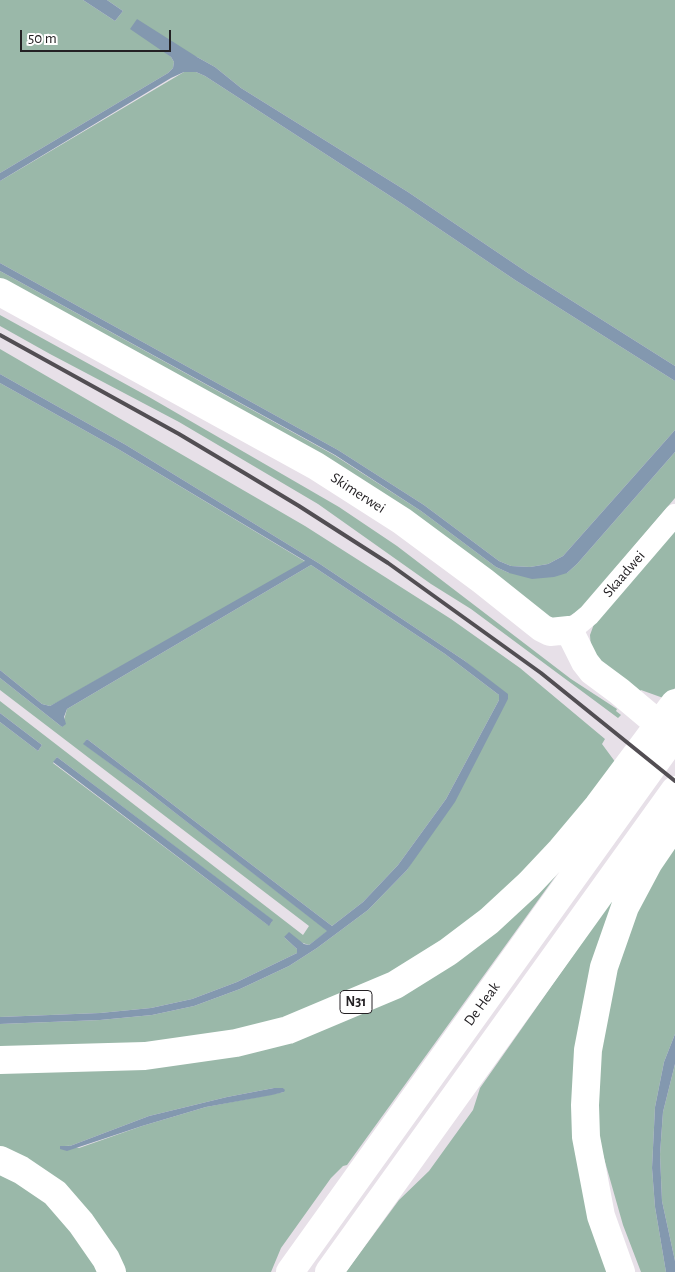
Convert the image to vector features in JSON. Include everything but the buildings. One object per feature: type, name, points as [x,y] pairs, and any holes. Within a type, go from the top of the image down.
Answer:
[{"type":"main road","name":"Skimerwei","points":[[0,292],[316,466],[418,533],[542,628],[550,632],[569,630]]},
{"type":"main road","points":[[569,630],[585,662],[592,671],[675,737]]},
{"type":"main road","name":"N31","points":[[0,1060],[145,1056],[236,1042],[288,1030],[395,985],[448,952],[489,921],[529,884],[598,806],[675,703]]},
{"type":"main road","name":"De Heak","points":[[290,1272],[675,737]]},
{"type":"main road","points":[[329,1272],[675,790]]},
{"type":"main road","points":[[621,1272],[601,1216],[586,1137],[585,1105],[588,1050],[604,968],[625,907],[649,862],[675,824]]},
{"type":"main road","points":[[0,1160],[21,1170],[55,1193],[81,1223],[106,1259],[112,1272]]},
{"type":"street","name":"Skaadwei","points":[[569,630],[577,626],[589,614],[675,514]]},
{"type":"green space","points":[[0,0],[83,0],[115,21],[123,11],[107,0],[675,0],[675,366],[528,273],[408,192],[241,88],[215,67],[197,57],[165,52],[174,62],[173,68],[168,73],[0,173]]},
{"type":"green space","points":[[184,72],[196,72],[205,76],[401,203],[515,280],[675,381],[675,430],[563,556],[548,564],[530,567],[511,566],[499,561],[424,505],[338,450],[0,263],[0,181]]},
{"type":"green space","points":[[0,271],[334,455],[421,511],[496,567],[509,573],[567,573],[675,452],[675,498],[580,610],[564,619],[548,620],[0,280]]},
{"type":"green space","points":[[0,315],[149,397],[339,507],[397,546],[571,679],[617,709],[616,711],[621,715],[618,718],[471,609],[431,584],[318,504],[179,422],[0,326]]},
{"type":"green space","points":[[0,349],[305,526],[451,619],[520,668],[605,739],[602,744],[616,763],[522,881],[405,969],[287,1021],[156,1047],[0,1053],[0,1024],[100,1020],[152,1015],[194,1006],[240,989],[289,966],[317,948],[368,910],[407,870],[508,698],[465,661],[320,564],[126,445],[0,374]]},
{"type":"green space","points":[[0,383],[118,449],[306,562],[58,702],[50,706],[42,704],[0,670]]},
{"type":"green space","points":[[675,526],[675,688],[666,699],[641,690],[638,693],[598,662],[591,649],[590,635],[594,624]]},
{"type":"green space","points":[[311,565],[445,654],[499,695],[499,700],[446,799],[398,865],[363,902],[332,926],[87,739],[84,744],[328,931],[309,945],[284,937],[297,949],[297,953],[237,982],[192,999],[151,1008],[100,1013],[0,1017],[0,722],[38,751],[42,745],[0,713],[0,701],[303,935],[309,926],[0,690],[0,678],[62,727],[67,709]],"holes":[[[57,757],[272,920],[268,925],[53,763]]]},
{"type":"green space","points":[[675,843],[675,1034],[664,1062],[655,1107],[652,1168],[655,1207],[666,1272],[641,1272],[623,1225],[594,1123],[599,1021],[632,915]]},
{"type":"green space","points":[[578,845],[347,1165],[343,1166],[331,1178],[281,1248],[271,1272],[121,1272],[0,1148],[0,1067],[345,1015]],"holes":[[[283,1088],[284,1092],[206,1107],[142,1126],[79,1148],[64,1145],[70,1146],[149,1116],[227,1097]]]},
{"type":"green space","points":[[628,877],[581,1034],[612,1272],[346,1272],[399,1200],[429,1171],[473,1110],[480,1088]]},
{"type":"green space","points":[[675,1064],[675,1261],[662,1201],[660,1154],[663,1112]]},
{"type":"green space","points":[[0,1168],[51,1203],[103,1272],[0,1272]]},
{"type":"water","points":[[83,0],[107,0],[123,11],[115,21]]},
{"type":"water","points":[[137,19],[215,67],[241,88],[408,192],[528,273],[675,366],[675,381],[515,280],[401,203],[196,72],[184,72],[171,78],[0,181],[0,173],[168,73],[173,68],[174,62],[171,57],[130,29]]},
{"type":"water","points":[[0,263],[338,450],[424,505],[499,561],[511,566],[530,567],[548,564],[563,556],[675,430],[675,452],[567,573],[554,577],[532,579],[509,573],[496,567],[421,511],[335,455],[0,271]]},
{"type":"water","points":[[0,374],[126,445],[320,564],[465,661],[508,694],[508,699],[455,802],[407,870],[368,910],[317,948],[289,966],[240,989],[194,1006],[152,1015],[100,1020],[0,1024],[0,1017],[100,1013],[151,1008],[192,999],[237,982],[297,953],[297,949],[284,937],[289,932],[304,944],[309,945],[327,931],[142,787],[83,744],[87,739],[332,926],[363,902],[398,865],[446,799],[499,700],[499,695],[445,654],[311,565],[67,709],[64,717],[66,724],[62,727],[0,678],[0,670],[42,704],[50,706],[305,561],[118,449],[0,383]]},
{"type":"water","points":[[0,713],[42,745],[38,751],[0,722]]},
{"type":"water","points":[[57,757],[273,920],[269,926],[53,762]]},
{"type":"water","points":[[675,1034],[675,1064],[663,1112],[660,1154],[662,1201],[675,1261],[675,1272],[666,1272],[655,1207],[652,1168],[655,1107],[664,1062]]},
{"type":"water","points":[[274,1088],[283,1088],[285,1090],[284,1092],[272,1095],[206,1107],[67,1151],[60,1149],[60,1146],[70,1146],[149,1116]]},
{"type":"railway","points":[[0,335],[179,434],[299,506],[388,563],[541,673],[675,781]]}]
